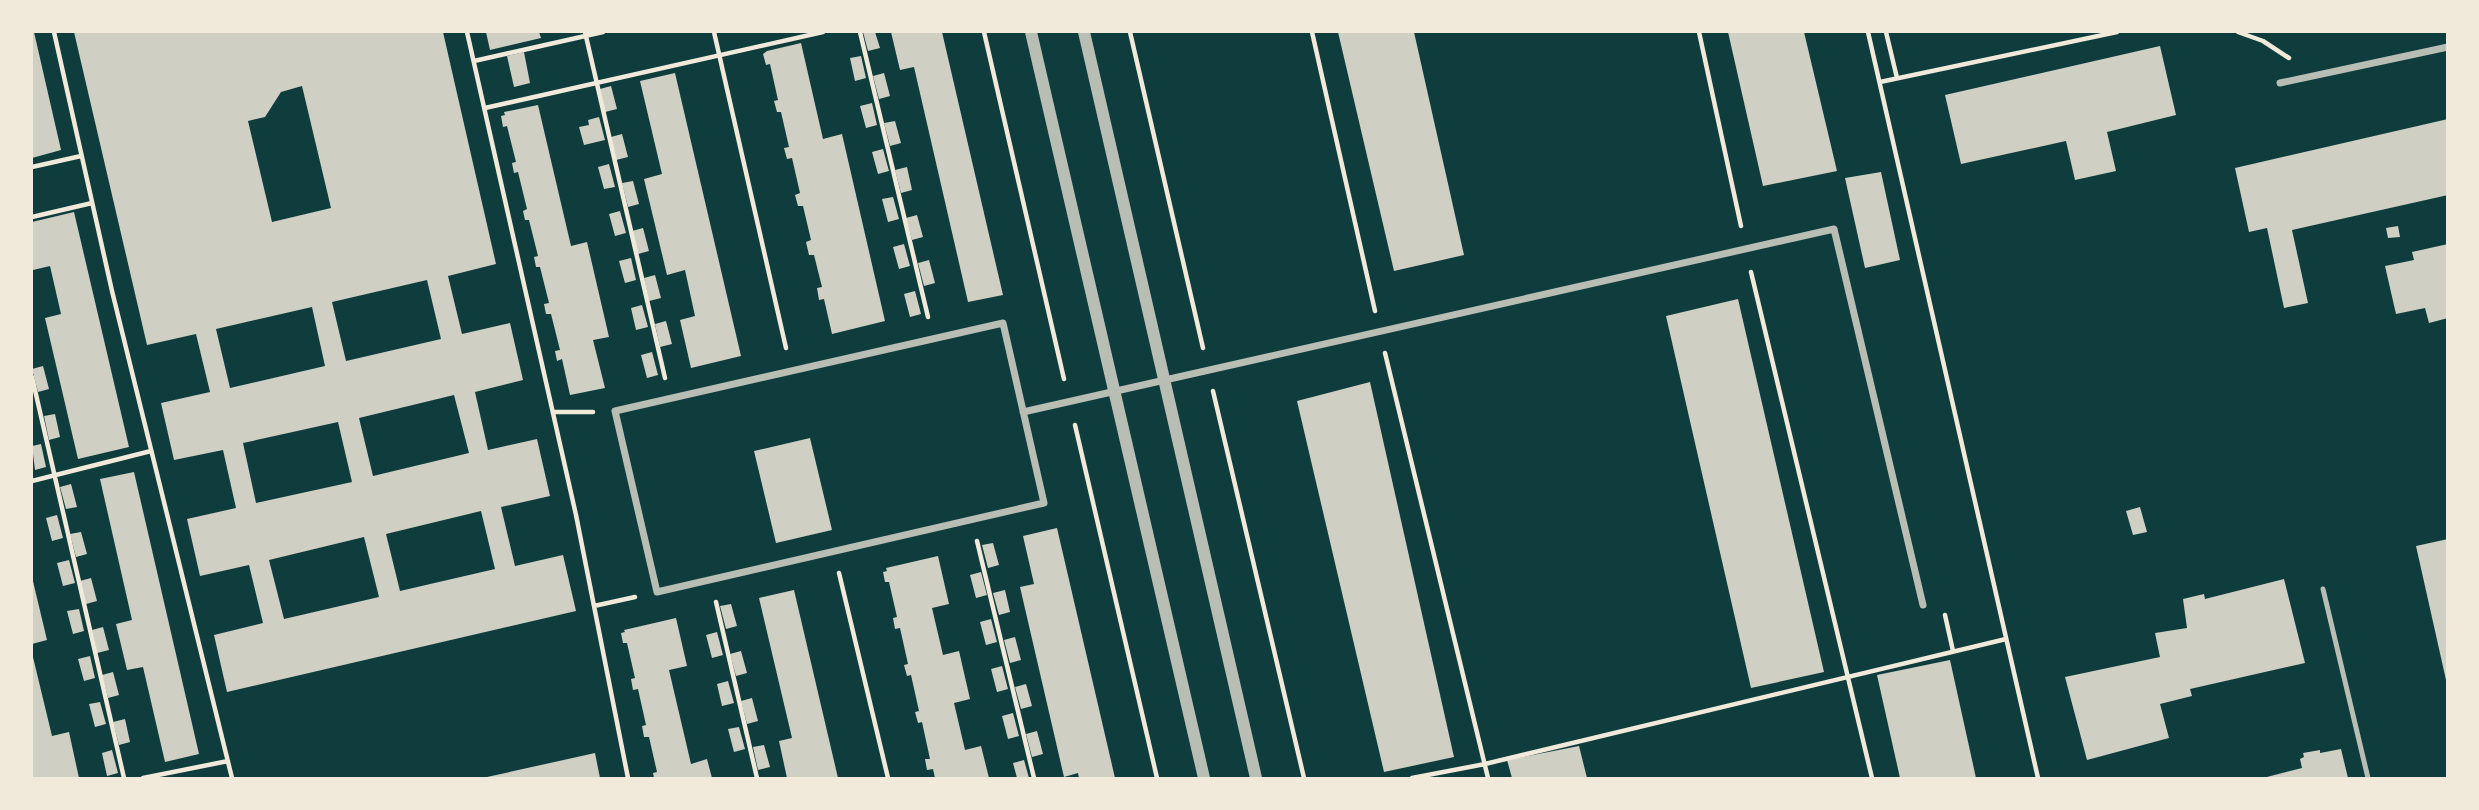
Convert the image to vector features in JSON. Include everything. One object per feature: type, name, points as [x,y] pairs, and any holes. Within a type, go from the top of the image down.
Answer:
[{"type":"street","points":[[1031,32],[1204,779]]},
{"type":"street","points":[[1084,32],[1256,779]]},
{"type":"street","points":[[2280,83],[2448,47]]},
{"type":"street","points":[[1023,412],[1834,229],[1923,605]]},
{"type":"street","points":[[1003,323],[1044,503],[657,592],[615,411],[933,339],[1003,323]]},
{"type":"lane","points":[[2323,589],[2368,779]]},
{"type":"path","points":[[54,32],[151,451],[232,779]]},
{"type":"path","points":[[467,32],[553,412],[628,779]]},
{"type":"path","points":[[474,61],[586,33],[603,32]]},
{"type":"path","points":[[714,32],[791,371]]},
{"type":"path","points":[[485,108],[823,32]]},
{"type":"path","points":[[860,32],[933,339]]},
{"type":"path","points":[[1130,32],[1304,779]]},
{"type":"path","points":[[1311,32],[1380,333],[1488,779]]},
{"type":"path","points":[[1699,32],[1745,247],[1872,779]]},
{"type":"path","points":[[1868,32],[2038,779]]},
{"type":"path","points":[[1886,32],[1897,78]]},
{"type":"path","points":[[1880,82],[2117,32]]},
{"type":"path","points":[[2238,32],[2263,41],[2316,75]]},
{"type":"path","points":[[586,33],[670,399]]},
{"type":"path","points":[[32,167],[81,156]]},
{"type":"path","points":[[32,216],[92,202]]},
{"type":"path","points":[[32,377],[124,779]]},
{"type":"path","points":[[553,412],[615,411]]},
{"type":"path","points":[[32,481],[151,451]]},
{"type":"path","points":[[972,520],[1034,779]]},
{"type":"path","points":[[834,552],[888,779]]},
{"type":"path","points":[[711,580],[757,779]]},
{"type":"path","points":[[594,606],[657,592]]},
{"type":"path","points":[[1412,779],[1485,764],[2006,639]]},
{"type":"path","points":[[143,779],[228,761]]},
{"type":"building","points":[[32,32],[61,150],[32,158]]},
{"type":"building","points":[[74,32],[443,32],[496,264],[448,276],[462,334],[510,323],[523,380],[475,392],[488,450],[537,439],[550,496],[501,507],[515,566],[563,555],[576,611],[227,692],[214,635],[263,623],[249,565],[200,576],[187,519],[236,508],[223,450],[174,460],[161,403],[210,392],[196,334],[147,345]],"holes":[[[302,86],[331,208],[272,222],[248,121],[265,117],[281,92]],[[427,280],[441,339],[346,361],[332,302]],[[312,307],[325,366],[230,388],[216,329]],[[454,395],[469,453],[373,476],[359,418]],[[338,422],[352,482],[256,503],[243,443]],[[481,511],[495,569],[400,591],[386,534]],[[364,537],[379,597],[284,619],[269,560]]]},
{"type":"building","points":[[486,32],[539,32],[541,38],[490,50]]},
{"type":"building","points":[[863,32],[875,32],[880,48],[868,51]]},
{"type":"building","points":[[891,32],[942,32],[1003,295],[968,302],[914,67],[900,70]]},
{"type":"building","points":[[1338,32],[1414,32],[1464,255],[1394,271]]},
{"type":"building","points":[[1728,32],[1804,32],[1837,171],[1763,186]]},
{"type":"building","points":[[801,43],[823,139],[842,134],[885,321],[832,334],[824,299],[819,300],[817,288],[822,287],[814,255],[809,255],[806,242],[811,240],[803,206],[798,206],[795,195],[800,193],[792,158],[787,159],[784,148],[789,147],[781,112],[777,112],[774,101],[778,100],[770,64],[766,65],[763,54]]},
{"type":"building","points":[[2160,46],[2176,115],[2107,132],[2116,171],[2075,180],[2066,141],[1961,164],[1945,95]]},
{"type":"building","points":[[524,52],[530,83],[514,87],[507,56]]},
{"type":"building","points":[[861,56],[866,78],[855,81],[850,58]]},
{"type":"building","points":[[675,73],[741,356],[691,368],[680,320],[695,316],[685,270],[667,275],[644,179],[662,174],[640,81]]},
{"type":"building","points":[[884,73],[890,96],[879,99],[873,76]]},
{"type":"building","points":[[611,86],[617,109],[605,112],[600,89]]},
{"type":"building","points":[[872,103],[877,125],[866,128],[860,106]]},
{"type":"building","points":[[538,105],[571,246],[587,242],[609,337],[593,340],[605,388],[570,395],[562,359],[557,361],[555,351],[560,350],[551,314],[546,314],[544,304],[549,303],[540,267],[536,267],[534,257],[538,256],[529,220],[525,220],[523,211],[527,209],[518,172],[514,173],[512,163],[516,162],[507,126],[503,127],[501,116],[505,115],[504,112]]},
{"type":"building","points":[[599,117],[605,140],[584,145],[579,127],[589,125],[588,120]]},
{"type":"building","points":[[2448,119],[2448,195],[2292,230],[2308,303],[2284,308],[2267,228],[2249,232],[2235,168]]},
{"type":"building","points":[[895,121],[901,143],[890,146],[884,123]]},
{"type":"building","points":[[622,134],[628,157],[616,160],[611,137]]},
{"type":"building","points":[[883,149],[889,171],[878,174],[872,152]]},
{"type":"building","points":[[609,164],[615,187],[604,189],[598,167]]},
{"type":"building","points":[[907,167],[912,190],[901,193],[895,170]]},
{"type":"building","points":[[1881,172],[1900,260],[1865,268],[1845,178]]},
{"type":"building","points":[[633,181],[639,204],[628,207],[622,183]]},
{"type":"building","points":[[893,197],[899,219],[888,222],[882,199]]},
{"type":"building","points":[[620,211],[626,233],[615,236],[609,214]]},
{"type":"building","points":[[74,212],[129,447],[78,459],[45,318],[61,314],[50,266],[33,270],[32,262],[32,222]]},
{"type":"building","points":[[917,215],[923,237],[912,240],[906,218]]},
{"type":"building","points":[[2398,226],[2400,237],[2388,238],[2386,228]]},
{"type":"building","points":[[643,228],[649,251],[638,254],[632,231]]},
{"type":"building","points":[[904,244],[910,266],[899,269],[893,247]]},
{"type":"building","points":[[2448,244],[2448,318],[2429,323],[2425,308],[2396,314],[2385,266],[2414,260],[2412,252]]},
{"type":"building","points":[[631,258],[636,280],[625,283],[619,261]]},
{"type":"building","points":[[929,260],[935,283],[924,286],[918,263]]},
{"type":"building","points":[[655,275],[661,298],[649,301],[644,278]]},
{"type":"building","points":[[915,291],[921,314],[910,317],[904,294]]},
{"type":"building","points":[[1738,299],[1824,672],[1751,688],[1666,316]]},
{"type":"building","points":[[642,305],[648,327],[636,330],[631,308]]},
{"type":"building","points":[[666,321],[672,344],[660,347],[655,324]]},
{"type":"building","points":[[652,352],[658,375],[647,378],[641,355]]},
{"type":"building","points":[[43,366],[49,389],[38,392],[32,369]]},
{"type":"building","points":[[1370,382],[1454,757],[1384,772],[1297,401]]},
{"type":"building","points":[[55,414],[60,437],[49,440],[44,416]]},
{"type":"building","points":[[810,438],[832,530],[776,543],[754,451]]},
{"type":"building","points":[[41,444],[46,467],[35,470],[32,446]]},
{"type":"building","points":[[134,472],[199,754],[165,762],[143,667],[127,670],[116,624],[132,620],[100,479]]},
{"type":"building","points":[[71,484],[77,507],[66,509],[60,487]]},
{"type":"building","points":[[2140,507],[2147,532],[2133,535],[2126,511]]},
{"type":"building","points":[[57,515],[63,538],[52,541],[46,518]]},
{"type":"building","points":[[1057,528],[1115,778],[1079,778],[1078,773],[1064,777],[1020,587],[1034,584],[1023,536]]},
{"type":"building","points":[[81,532],[87,554],[76,557],[70,534]]},
{"type":"building","points":[[2448,539],[2448,680],[2446,680],[2416,546]]},
{"type":"building","points":[[993,543],[999,565],[988,568],[982,545]]},
{"type":"building","points":[[938,556],[949,604],[932,608],[943,655],[959,651],[970,699],[954,703],[965,750],[981,746],[989,778],[935,778],[933,769],[927,770],[925,759],[930,759],[922,722],[918,723],[915,712],[919,711],[911,675],[907,676],[904,665],[908,664],[900,628],[895,629],[893,618],[897,617],[889,582],[885,582],[883,572],[887,571],[886,568]]},
{"type":"building","points":[[69,560],[75,583],[63,586],[57,563]]},
{"type":"building","points":[[981,572],[987,595],[976,598],[970,575]]},
{"type":"building","points":[[32,577],[47,640],[32,644]]},
{"type":"building","points":[[91,578],[97,601],[86,604],[80,581]]},
{"type":"building","points":[[2284,579],[2305,663],[2190,689],[2192,696],[2160,704],[2169,738],[2087,760],[2065,677],[2160,657],[2155,633],[2187,628],[2183,599],[2204,594],[2205,599]]},
{"type":"building","points":[[794,590],[838,778],[787,778],[779,741],[792,738],[759,598]]},
{"type":"building","points":[[1005,590],[1010,612],[999,615],[993,593]]},
{"type":"building","points":[[731,604],[737,626],[726,629],[720,606]]},
{"type":"building","points":[[79,609],[84,631],[73,634],[67,611]]},
{"type":"building","points":[[676,618],[687,666],[669,670],[691,764],[707,759],[712,778],[654,778],[653,773],[657,772],[649,737],[644,737],[642,726],[646,725],[638,689],[633,690],[631,679],[635,678],[627,643],[623,643],[621,633],[625,632],[624,630]]},
{"type":"building","points":[[991,619],[997,642],[986,645],[980,622]]},
{"type":"building","points":[[103,627],[109,650],[97,653],[92,630]]},
{"type":"building","points":[[717,632],[723,655],[712,658],[706,635]]},
{"type":"building","points":[[1015,637],[1021,660],[1010,663],[1004,640]]},
{"type":"building","points":[[741,651],[747,673],[736,676],[730,654]]},
{"type":"building","points":[[32,653],[52,736],[69,732],[79,778],[32,778]]},
{"type":"building","points":[[90,656],[95,678],[84,681],[78,659]]},
{"type":"building","points":[[1950,660],[1976,778],[1900,778],[1877,675]]},
{"type":"building","points":[[1002,666],[1008,689],[997,692],[991,669]]},
{"type":"building","points":[[113,672],[119,695],[108,698],[102,675]]},
{"type":"building","points":[[728,681],[734,703],[722,706],[717,684]]},
{"type":"building","points":[[1026,684],[1032,706],[1021,709],[1015,687]]},
{"type":"building","points":[[752,698],[758,721],[747,724],[741,701]]},
{"type":"building","points":[[100,702],[106,724],[95,727],[89,704]]},
{"type":"building","points":[[1013,713],[1019,736],[1008,739],[1002,716]]},
{"type":"building","points":[[125,719],[130,742],[119,745],[113,722]]},
{"type":"building","points":[[739,727],[745,749],[734,752],[728,729]]},
{"type":"building","points":[[1037,731],[1043,754],[1032,757],[1026,734]]},
{"type":"building","points":[[764,745],[770,767],[758,770],[753,747]]},
{"type":"building","points":[[1579,746],[1587,778],[1512,778],[1507,760]]},
{"type":"building","points":[[2341,749],[2348,778],[2263,778],[2302,768],[2300,759],[2304,757],[2303,753]]},
{"type":"building","points":[[112,750],[118,773],[107,776],[102,753]]},
{"type":"building","points":[[595,753],[600,778],[487,778],[487,777]]},
{"type":"building","points":[[1024,760],[1029,778],[1017,778],[1013,763]]}]
